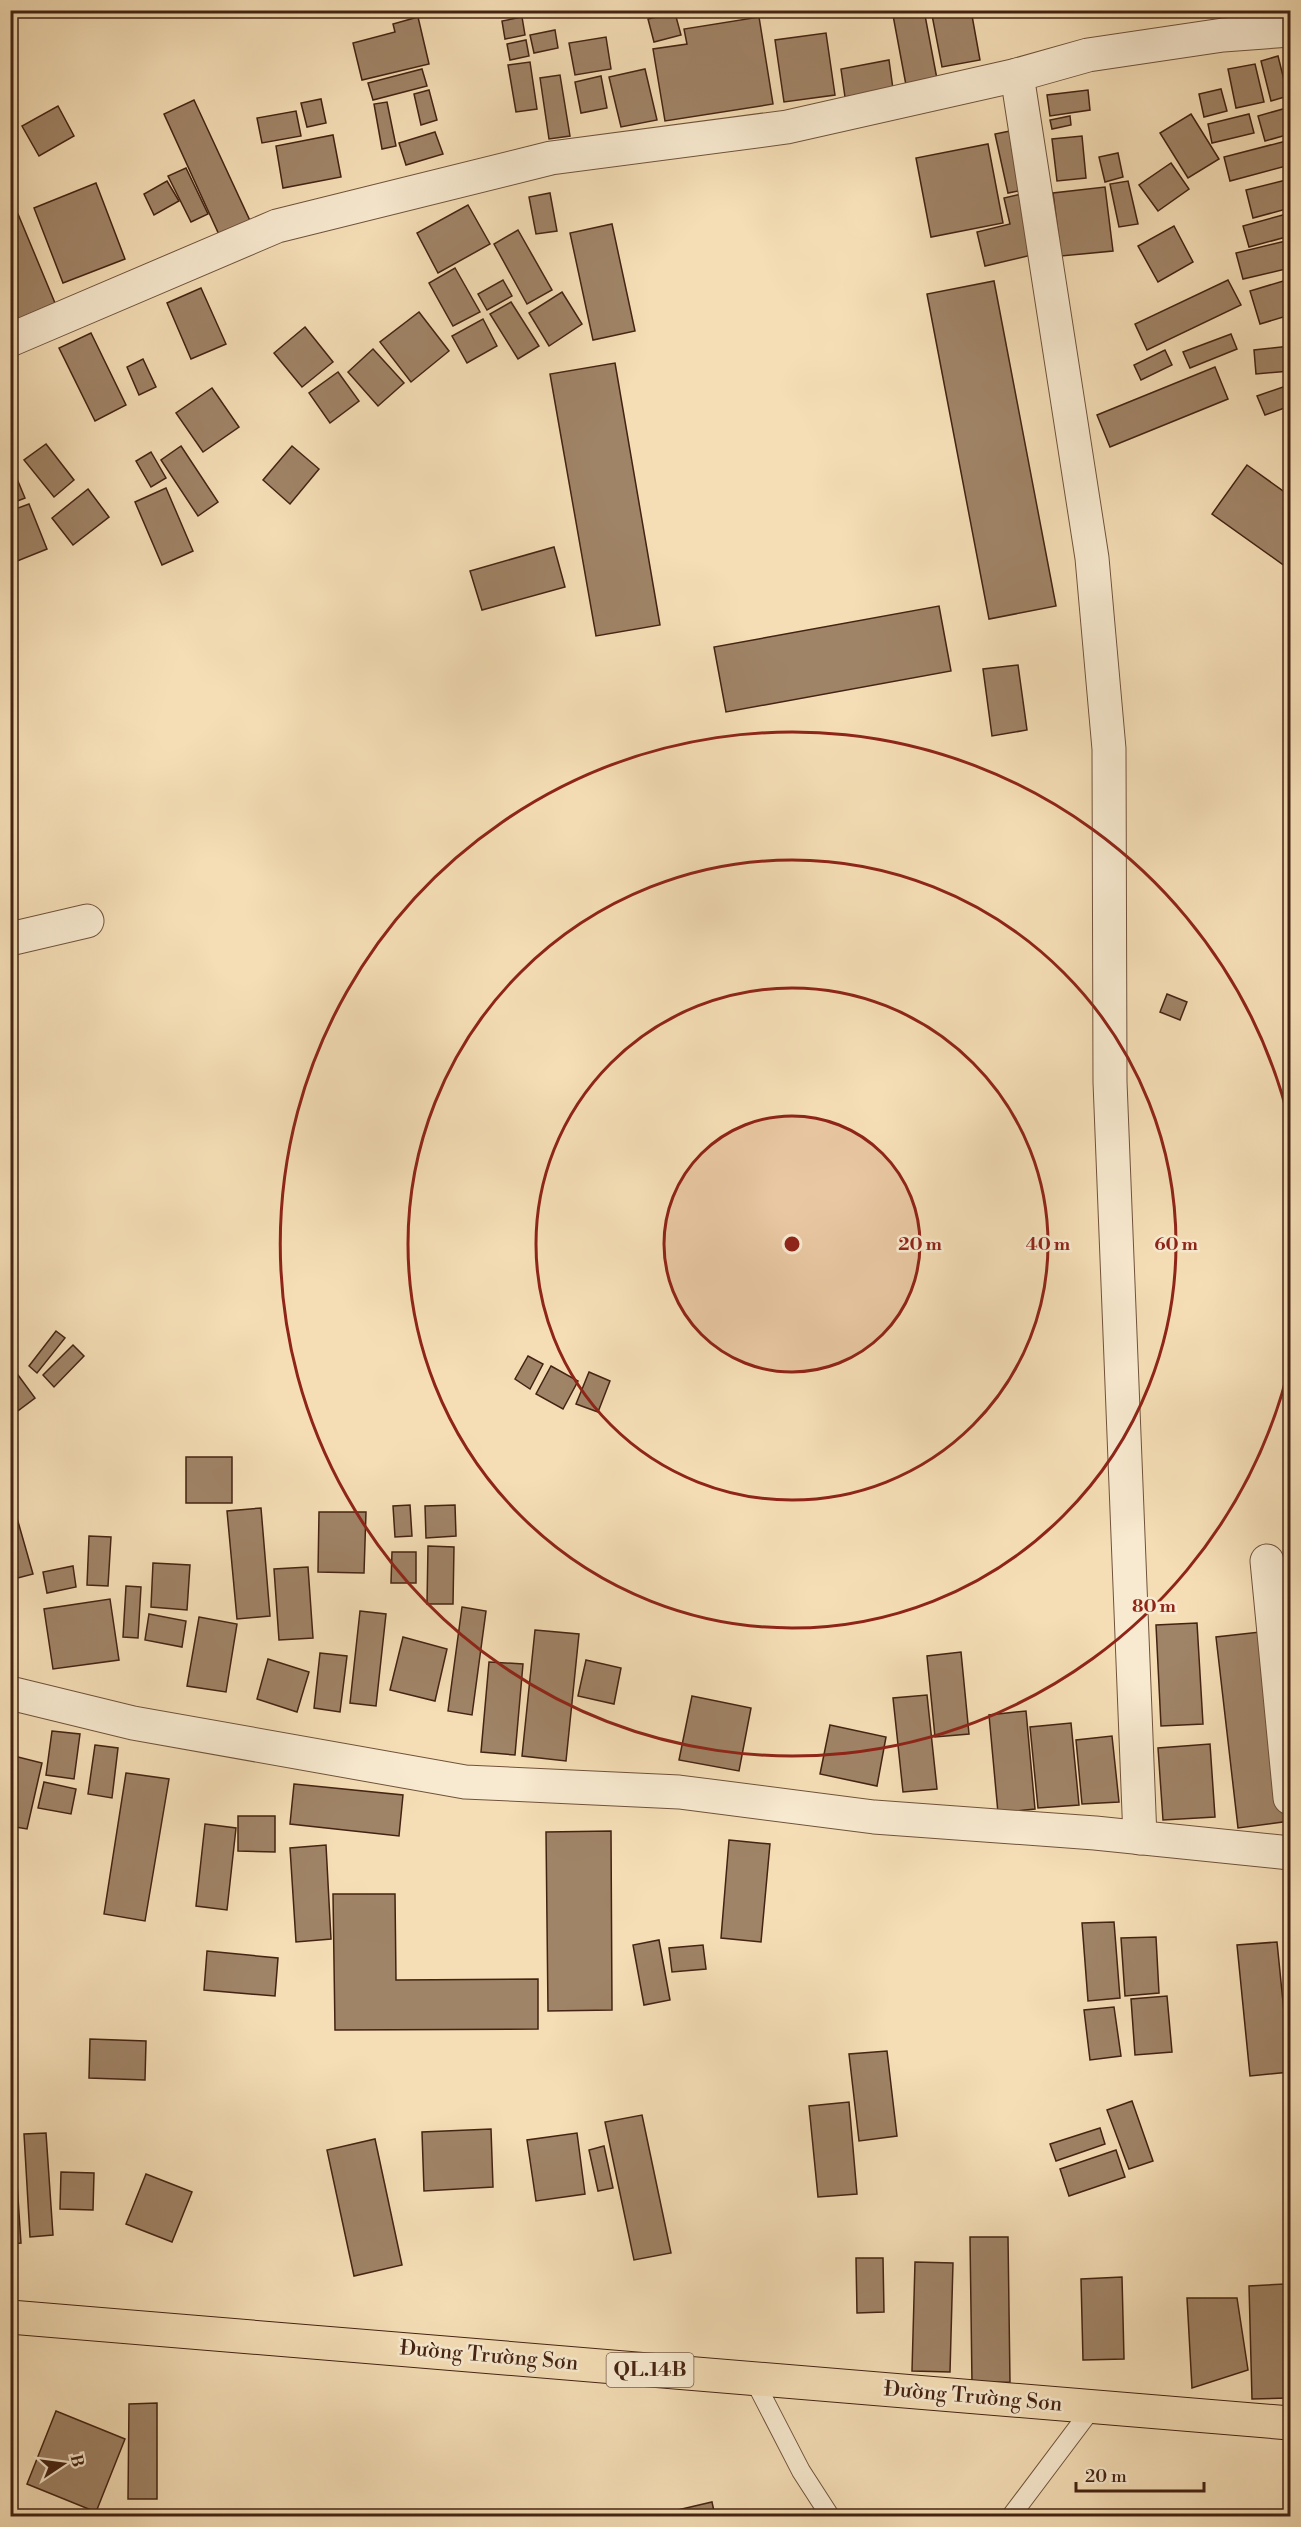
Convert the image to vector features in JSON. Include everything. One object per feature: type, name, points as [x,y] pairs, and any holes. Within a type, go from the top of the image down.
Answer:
[{"type":"highway","name":"Đường Trường Sơn","points":[[10,2317],[1290,2423]]},
{"type":"street","points":[[10,340],[277,226],[551,158],[787,127],[1017,75],[1088,55],[1223,35],[1290,30]]},
{"type":"street","points":[[1017,75],[1092,558],[1109,749],[1110,1082],[1140,1838]]},
{"type":"street","points":[[10,939],[87,921]]},
{"type":"street","points":[[1267,1562],[1290,1798]]},
{"type":"street","points":[[10,1693],[133,1723],[465,1782],[679,1792],[874,1817],[1140,1838],[1290,1855]]},
{"type":"lane","points":[[753,2378],[801,2471],[830,2517]]},
{"type":"lane","points":[[1011,2517],[1093,2407]]},
{"type":"building","points":[[892,10],[924,10],[937,79],[906,85]]},
{"type":"building","points":[[931,10],[971,10],[980,60],[942,67]]},
{"type":"building","points":[[675,13],[681,35],[654,42],[648,19]]},
{"type":"building","points":[[418,17],[429,64],[362,80],[353,43],[395,32],[393,24]]},
{"type":"building","points":[[522,17],[525,35],[505,39],[502,21]]},
{"type":"building","points":[[759,17],[773,104],[665,121],[653,49],[687,44],[684,29]]},
{"type":"building","points":[[555,30],[558,48],[534,53],[530,35]]},
{"type":"building","points":[[826,33],[835,95],[784,102],[775,40]]},
{"type":"building","points":[[606,37],[611,69],[575,75],[569,43]]},
{"type":"building","points":[[526,40],[529,56],[510,60],[507,44]]},
{"type":"building","points":[[1278,56],[1288,96],[1271,101],[1261,61]]},
{"type":"building","points":[[889,60],[893,89],[845,97],[841,69]]},
{"type":"building","points":[[530,62],[537,109],[516,112],[508,65]]},
{"type":"building","points":[[1255,64],[1264,102],[1236,108],[1228,69]]},
{"type":"building","points":[[422,69],[427,86],[373,100],[368,83]]},
{"type":"building","points":[[645,69],[657,120],[621,127],[609,77]]},
{"type":"building","points":[[560,75],[570,136],[549,139],[540,78]]},
{"type":"building","points":[[601,76],[607,108],[581,113],[575,82]]},
{"type":"building","points":[[1221,89],[1227,111],[1204,117],[1199,94]]},
{"type":"building","points":[[429,90],[437,120],[421,125],[414,94]]},
{"type":"building","points":[[1088,90],[1090,110],[1050,116],[1047,95]]},
{"type":"building","points":[[321,99],[326,123],[307,127],[301,103]]},
{"type":"building","points":[[194,100],[252,225],[221,239],[164,114]]},
{"type":"building","points":[[387,102],[396,146],[382,149],[374,104]]},
{"type":"building","points":[[58,106],[74,136],[39,156],[22,126]]},
{"type":"building","points":[[1290,107],[1290,134],[1265,141],[1258,116]]},
{"type":"building","points":[[296,111],[301,136],[262,143],[257,118]]},
{"type":"building","points":[[1191,114],[1219,159],[1188,178],[1160,133]]},
{"type":"building","points":[[1249,114],[1254,133],[1212,143],[1208,124]]},
{"type":"building","points":[[1070,116],[1071,125],[1052,129],[1050,120]]},
{"type":"building","points":[[1015,130],[1028,189],[1008,193],[995,134]]},
{"type":"building","points":[[435,132],[443,154],[406,165],[399,143]]},
{"type":"building","points":[[333,135],[341,177],[283,188],[276,146]]},
{"type":"building","points":[[1082,136],[1086,178],[1057,181],[1052,139]]},
{"type":"building","points":[[1290,140],[1290,165],[1230,181],[1224,157]]},
{"type":"building","points":[[988,144],[1003,223],[931,237],[916,158]]},
{"type":"building","points":[[1118,153],[1123,177],[1105,182],[1099,157]]},
{"type":"building","points":[[1171,163],[1189,189],[1158,211],[1139,185]]},
{"type":"building","points":[[186,168],[208,214],[191,222],[168,176]]},
{"type":"building","points":[[1290,179],[1290,208],[1253,218],[1246,190]]},
{"type":"building","points":[[167,181],[179,201],[154,215],[144,194]]},
{"type":"building","points":[[1128,181],[1138,224],[1119,227],[1110,184]]},
{"type":"building","points":[[96,183],[125,259],[63,283],[34,208]]},
{"type":"building","points":[[1105,187],[1113,251],[1061,256],[1053,193]]},
{"type":"building","points":[[550,193],[557,231],[536,234],[529,197]]},
{"type":"building","points":[[1026,193],[1040,253],[985,266],[977,232],[1010,224],[1004,198]]},
{"type":"building","points":[[468,205],[490,244],[438,273],[417,233]]},
{"type":"building","points":[[1290,213],[1290,236],[1249,247],[1243,226]]},
{"type":"building","points":[[18,214],[55,303],[16,320],[10,308],[10,218]]},
{"type":"building","points":[[612,224],[635,331],[593,340],[570,233]]},
{"type":"building","points":[[1174,226],[1193,262],[1158,282],[1138,246]]},
{"type":"building","points":[[518,230],[552,290],[527,304],[494,244]]},
{"type":"building","points":[[1290,240],[1290,268],[1243,279],[1236,253]]},
{"type":"building","points":[[455,268],[480,312],[453,326],[429,283]]},
{"type":"building","points":[[1290,279],[1290,315],[1260,324],[1250,291]]},
{"type":"building","points":[[503,280],[512,296],[487,310],[478,294]]},
{"type":"building","points":[[1228,280],[1241,305],[1147,350],[1135,324]]},
{"type":"building","points":[[994,281],[1056,606],[989,619],[927,294]]},
{"type":"building","points":[[201,288],[226,344],[191,359],[167,303]]},
{"type":"building","points":[[562,292],[582,324],[549,346],[529,313]]},
{"type":"building","points":[[511,302],[539,346],[518,359],[490,314]]},
{"type":"building","points":[[419,312],[449,351],[411,382],[380,342]]},
{"type":"building","points":[[483,319],[497,346],[467,363],[452,336]]},
{"type":"building","points":[[305,327],[333,362],[302,387],[274,353]]},
{"type":"building","points":[[91,333],[126,405],[95,421],[59,348]]},
{"type":"building","points":[[1231,334],[1237,349],[1190,368],[1183,352]]},
{"type":"building","points":[[1290,346],[1290,371],[1256,374],[1254,350]]},
{"type":"building","points":[[373,349],[404,383],[378,406],[348,372]]},
{"type":"building","points":[[1165,350],[1172,365],[1141,380],[1134,365]]},
{"type":"building","points":[[143,359],[156,387],[139,395],[127,367]]},
{"type":"building","points":[[615,363],[660,625],[596,636],[550,374]]},
{"type":"building","points":[[1215,367],[1228,399],[1110,447],[1097,415]]},
{"type":"building","points":[[338,372],[359,401],[330,423],[309,393]]},
{"type":"building","points":[[1286,386],[1290,406],[1265,415],[1257,396]]},
{"type":"building","points":[[212,388],[239,427],[203,452],[176,413]]},
{"type":"building","points":[[46,444],[74,480],[54,497],[24,460]]},
{"type":"building","points":[[181,446],[218,502],[198,516],[161,460]]},
{"type":"building","points":[[292,446],[319,469],[290,504],[263,480]]},
{"type":"building","points":[[151,452],[166,478],[151,487],[136,461]]},
{"type":"building","points":[[10,462],[25,498],[10,504]]},
{"type":"building","points":[[1247,465],[1290,496],[1289,569],[1212,514]]},
{"type":"building","points":[[166,488],[193,551],[162,565],[135,502]]},
{"type":"building","points":[[88,489],[109,517],[73,545],[52,518]]},
{"type":"building","points":[[29,504],[47,549],[10,564],[10,511]]},
{"type":"building","points":[[554,547],[565,587],[482,610],[470,571]]},
{"type":"building","points":[[939,606],[951,671],[726,712],[714,647]]},
{"type":"building","points":[[1018,665],[1027,730],[992,736],[983,669]]},
{"type":"building","points":[[1167,994],[1187,1002],[1180,1020],[1160,1012]]},
{"type":"building","points":[[56,1331],[65,1338],[37,1373],[29,1366]]},
{"type":"building","points":[[73,1345],[84,1356],[54,1387],[43,1375]]},
{"type":"building","points":[[528,1356],[543,1364],[530,1389],[515,1379]]},
{"type":"building","points":[[551,1366],[578,1381],[563,1409],[536,1394]]},
{"type":"building","points":[[589,1372],[610,1381],[598,1412],[576,1404]]},
{"type":"building","points":[[18,1375],[35,1398],[11,1416],[10,1380]]},
{"type":"building","points":[[186,1457],[232,1457],[232,1503],[186,1503]]},
{"type":"building","points":[[410,1505],[412,1536],[395,1537],[393,1506]]},
{"type":"building","points":[[455,1505],[456,1536],[426,1538],[425,1506]]},
{"type":"building","points":[[261,1508],[270,1616],[237,1619],[227,1511]]},
{"type":"building","points":[[319,1512],[366,1512],[364,1573],[318,1572]]},
{"type":"building","points":[[17,1518],[33,1574],[10,1580],[10,1520]]},
{"type":"building","points":[[89,1536],[111,1537],[108,1586],[87,1585]]},
{"type":"building","points":[[428,1546],[454,1547],[453,1604],[427,1604]]},
{"type":"building","points":[[392,1552],[416,1552],[416,1583],[391,1583]]},
{"type":"building","points":[[153,1563],[190,1565],[187,1610],[151,1607]]},
{"type":"building","points":[[73,1566],[76,1587],[47,1593],[43,1572]]},
{"type":"building","points":[[308,1567],[313,1638],[279,1640],[274,1569]]},
{"type":"building","points":[[126,1586],[141,1587],[138,1638],[123,1637]]},
{"type":"building","points":[[110,1599],[119,1660],[53,1669],[44,1609]]},
{"type":"building","points":[[462,1607],[486,1611],[472,1715],[448,1711]]},
{"type":"building","points":[[360,1611],[386,1614],[376,1706],[350,1703]]},
{"type":"building","points":[[149,1614],[186,1621],[182,1647],[145,1640]]},
{"type":"building","points":[[199,1617],[237,1624],[226,1692],[187,1686]]},
{"type":"building","points":[[1197,1623],[1203,1724],[1161,1726],[1156,1625]]},
{"type":"building","points":[[535,1630],[579,1634],[566,1761],[522,1756]]},
{"type":"building","points":[[1269,1631],[1290,1821],[1238,1828],[1216,1637]]},
{"type":"building","points":[[403,1637],[447,1649],[435,1701],[390,1690]]},
{"type":"building","points":[[961,1652],[969,1734],[935,1737],[927,1656]]},
{"type":"building","points":[[320,1653],[347,1656],[340,1712],[314,1708]]},
{"type":"building","points":[[268,1659],[309,1672],[297,1712],[257,1699]]},
{"type":"building","points":[[586,1660],[621,1668],[614,1704],[578,1696]]},
{"type":"building","points":[[489,1662],[523,1664],[515,1755],[481,1752]]},
{"type":"building","points":[[927,1695],[937,1789],[903,1792],[893,1698]]},
{"type":"building","points":[[692,1696],[751,1708],[739,1771],[679,1760]]},
{"type":"building","points":[[1026,1711],[1035,1809],[998,1813],[989,1715]]},
{"type":"building","points":[[1071,1723],[1079,1805],[1038,1808],[1030,1727]]},
{"type":"building","points":[[830,1725],[886,1737],[877,1786],[820,1774]]},
{"type":"building","points":[[52,1731],[80,1734],[74,1779],[46,1775]]},
{"type":"building","points":[[1112,1736],[1119,1802],[1082,1804],[1076,1740]]},
{"type":"building","points":[[1210,1744],[1215,1817],[1163,1820],[1158,1748]]},
{"type":"building","points":[[95,1745],[118,1748],[112,1798],[88,1794]]},
{"type":"building","points":[[14,1756],[42,1763],[27,1829],[10,1826],[10,1773]]},
{"type":"building","points":[[126,1773],[169,1779],[145,1921],[104,1914]]},
{"type":"building","points":[[44,1782],[76,1789],[71,1814],[38,1808]]},
{"type":"building","points":[[294,1784],[403,1795],[399,1836],[290,1824]]},
{"type":"building","points":[[238,1816],[275,1816],[275,1852],[238,1851]]},
{"type":"building","points":[[205,1824],[236,1828],[227,1910],[196,1906]]},
{"type":"building","points":[[611,1831],[612,2010],[548,2011],[546,1832]]},
{"type":"building","points":[[729,1840],[770,1844],[761,1942],[721,1938]]},
{"type":"building","points":[[326,1845],[331,1939],[296,1942],[290,1848]]},
{"type":"building","points":[[333,1894],[395,1894],[396,1980],[538,1979],[538,2029],[335,2030]]},
{"type":"building","points":[[1114,1922],[1120,1998],[1088,2001],[1082,1923]]},
{"type":"building","points":[[1156,1937],[1159,1993],[1125,1996],[1121,1938]]},
{"type":"building","points":[[659,1940],[670,2000],[644,2005],[633,1945]]},
{"type":"building","points":[[1277,1942],[1290,2072],[1250,2076],[1237,1945]]},
{"type":"building","points":[[703,1945],[706,1969],[672,1972],[669,1948]]},
{"type":"building","points":[[207,1951],[278,1958],[275,1996],[204,1990]]},
{"type":"building","points":[[1167,1996],[1172,2052],[1135,2055],[1131,1999]]},
{"type":"building","points":[[1114,2007],[1121,2056],[1090,2060],[1084,2010]]},
{"type":"building","points":[[90,2039],[146,2041],[145,2080],[89,2078]]},
{"type":"building","points":[[887,2051],[897,2136],[859,2141],[849,2054]]},
{"type":"building","points":[[1132,2101],[1153,2161],[1129,2169],[1107,2110]]},
{"type":"building","points":[[849,2102],[857,2194],[818,2197],[809,2106]]},
{"type":"building","points":[[642,2115],[671,2253],[634,2260],[605,2122]]},
{"type":"building","points":[[1100,2128],[1105,2144],[1056,2161],[1050,2144]]},
{"type":"building","points":[[491,2129],[493,2187],[424,2191],[422,2132]]},
{"type":"building","points":[[46,2133],[53,2235],[30,2237],[24,2134]]},
{"type":"building","points":[[577,2133],[585,2194],[536,2201],[527,2140]]},
{"type":"building","points":[[375,2139],[402,2265],[354,2276],[327,2150]]},
{"type":"building","points":[[604,2146],[613,2188],[598,2191],[589,2150]]},
{"type":"building","points":[[1116,2150],[1125,2177],[1069,2196],[1060,2169]]},
{"type":"building","points":[[10,2168],[16,2168],[21,2243],[10,2244]]},
{"type":"building","points":[[61,2172],[94,2173],[93,2210],[60,2209]]},
{"type":"building","points":[[146,2174],[192,2192],[172,2242],[126,2224]]},
{"type":"building","points":[[970,2237],[1008,2237],[1010,2382],[972,2383]]},
{"type":"building","points":[[856,2258],[883,2258],[884,2312],[857,2313]]},
{"type":"building","points":[[915,2262],[953,2263],[950,2372],[912,2371]]},
{"type":"building","points":[[1122,2277],[1124,2359],[1083,2360],[1081,2279]]},
{"type":"building","points":[[1285,2284],[1288,2398],[1252,2399],[1249,2286]]},
{"type":"building","points":[[1187,2298],[1237,2298],[1248,2370],[1192,2388]]},
{"type":"building","points":[[157,2403],[157,2499],[128,2499],[129,2404]]},
{"type":"building","points":[[56,2411],[125,2439],[96,2512],[27,2484]]},
{"type":"building","points":[[712,2502],[715,2516],[674,2516],[673,2511]]}]
